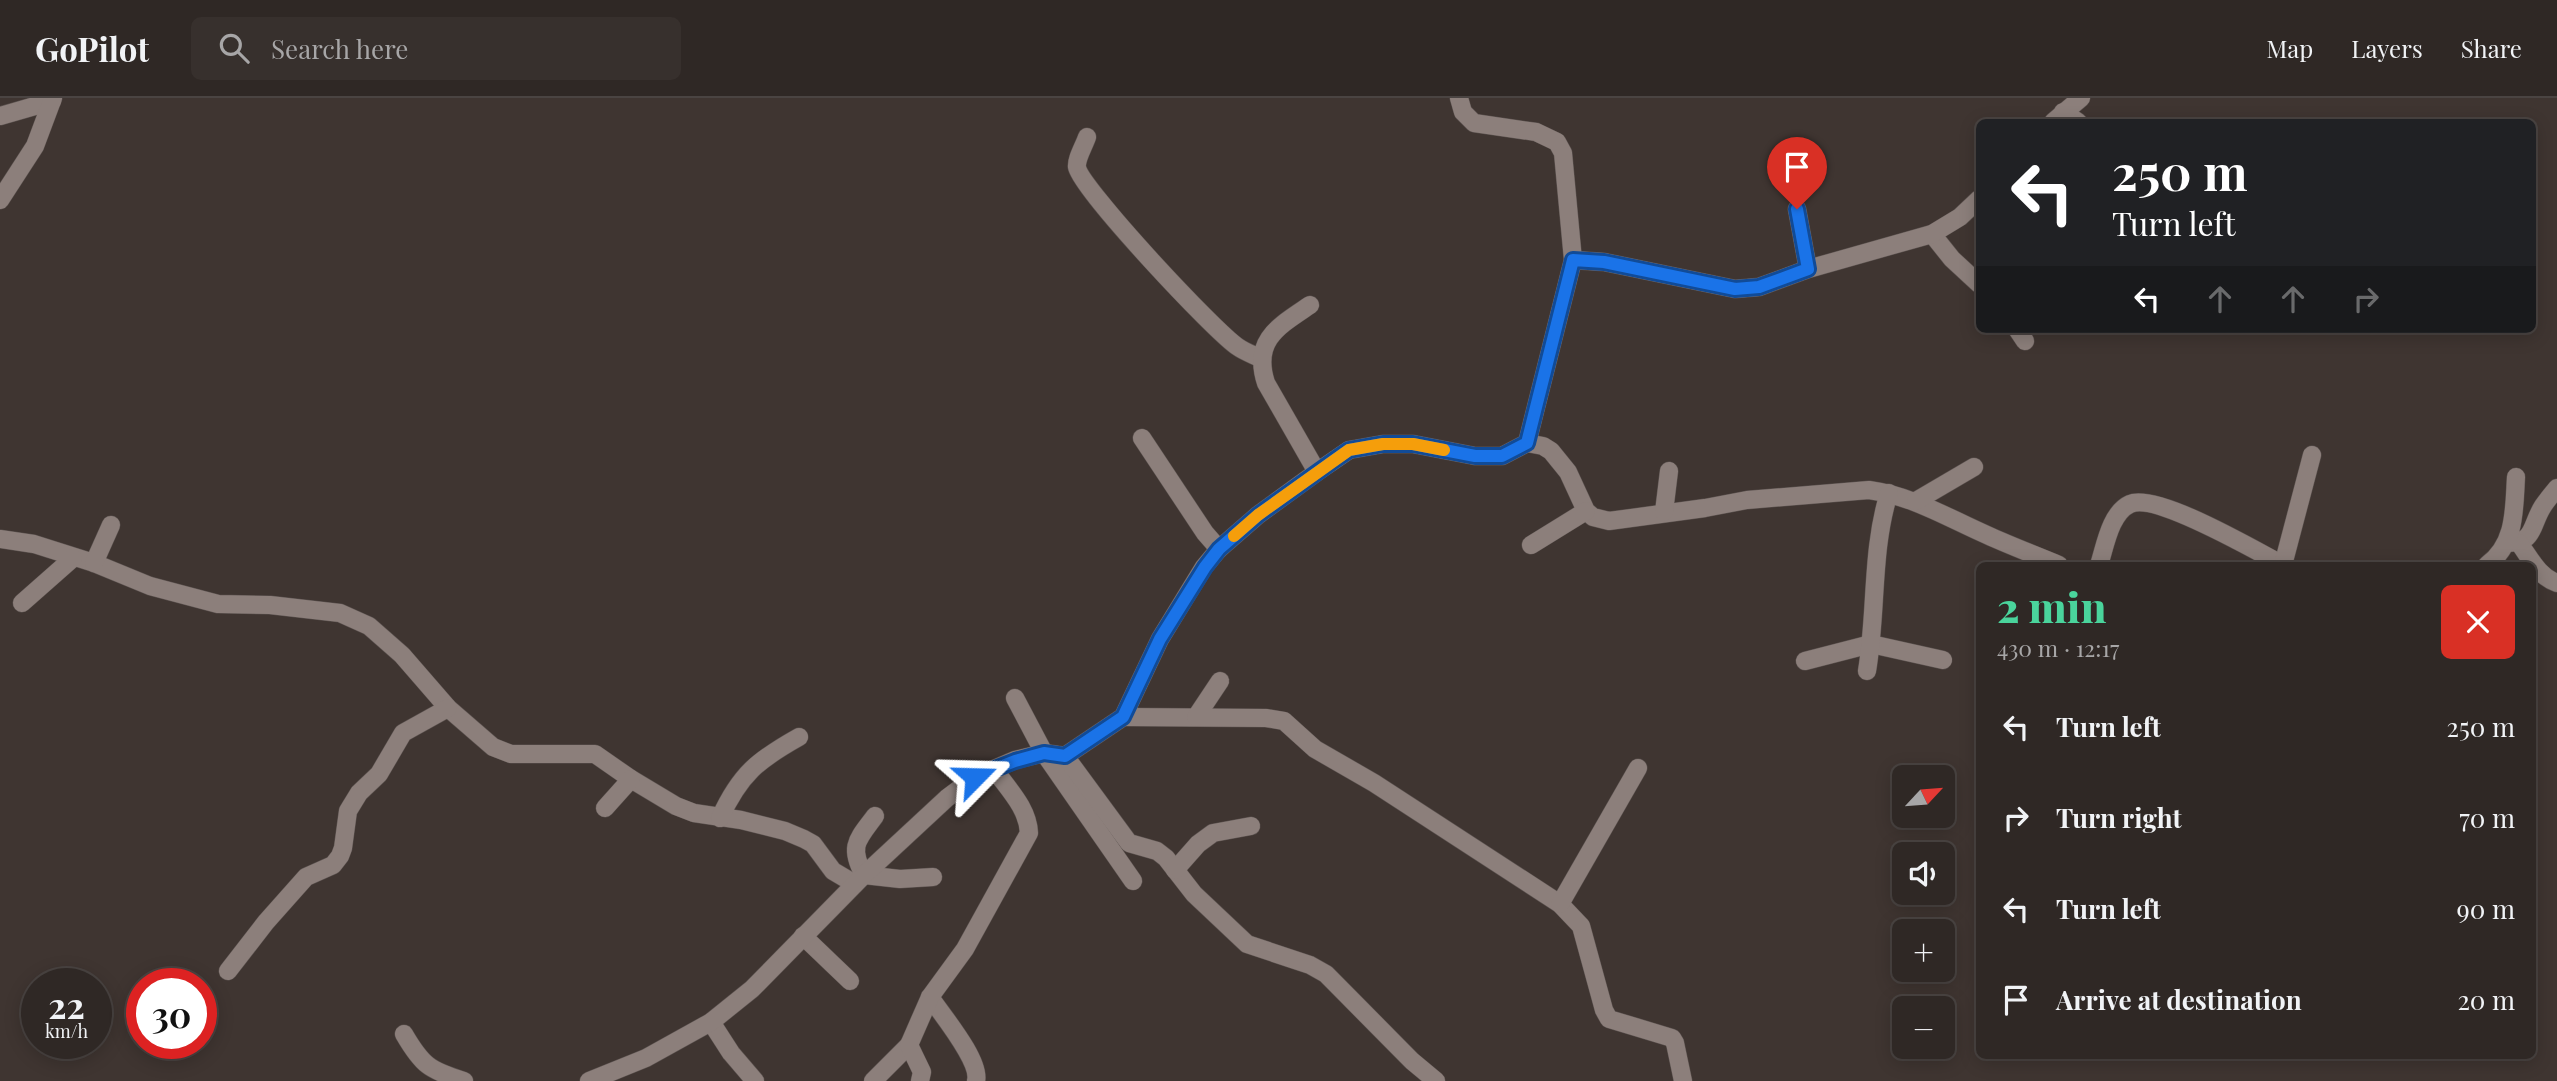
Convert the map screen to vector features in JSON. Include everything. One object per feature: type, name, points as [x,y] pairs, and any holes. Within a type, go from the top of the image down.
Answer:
[{"type":"street","points":[[1460,98],[1463,112],[1474,123],[1536,132],[1557,142],[1563,153],[1573,260],[1527,443]]},
{"type":"street","points":[[2065,119],[2081,98]]},
{"type":"street","points":[[0,116],[53,100]]},
{"type":"street","points":[[0,200],[35,146],[53,100]]},
{"type":"street","points":[[1087,137],[1076,165],[1080,177],[1180,291],[1237,347],[1262,359]]},
{"type":"street","points":[[1573,260],[1604,262],[1735,289],[1759,287],[1808,269],[1932,234],[1960,217],[1976,201]]},
{"type":"street","points":[[1797,209],[1808,269]]},
{"type":"street","points":[[1932,234],[1952,259],[1976,281]]},
{"type":"street","points":[[1310,305],[1271,335],[1264,348],[1261,366],[1266,383],[1317,472]]},
{"type":"street","points":[[1142,438],[1205,533],[1219,549]]},
{"type":"street","points":[[589,1081],[646,1058],[711,1022],[752,989],[859,880],[947,798],[975,777],[1044,753],[1065,756],[1123,717],[1160,639],[1198,576],[1219,549],[1258,515],[1349,450],[1383,444],[1413,444],[1475,456],[1502,456],[1527,443],[1543,446],[1551,451],[1568,472],[1586,511],[1593,517],[1609,521],[1748,500],[1869,490],[1889,493],[1916,501],[1988,536],[2052,562]]},
{"type":"street","points":[[2284,562],[2312,455]]},
{"type":"street","points":[[1916,501],[1974,467]]},
{"type":"street","points":[[1664,512],[1669,471]]},
{"type":"street","points":[[2516,477],[2513,543],[2531,562]]},
{"type":"street","points":[[2492,562],[2513,543],[2531,533],[2543,506],[2557,488]]},
{"type":"street","points":[[1867,671],[1877,549],[1882,515],[1889,493]]},
{"type":"street","points":[[2100,562],[2113,524],[2121,511],[2130,504],[2143,502],[2191,517],[2277,562]]},
{"type":"street","points":[[1531,544],[1586,511]]},
{"type":"street","points":[[94,563],[111,525]]},
{"type":"street","points":[[0,540],[34,544],[94,563],[150,586],[218,604],[270,605],[340,613],[369,626],[386,640],[448,708],[493,747],[511,754],[595,754],[676,806],[694,813],[741,820],[785,831],[804,839],[813,844],[832,871],[859,880],[933,877]]},
{"type":"street","points":[[22,603],[73,558]]},
{"type":"street","points":[[2536,568],[2549,580],[2557,583]]},
{"type":"street","points":[[1805,661],[1871,644],[1943,660]]},
{"type":"street","points":[[1196,717],[1220,681]]},
{"type":"street","points":[[1015,698],[1044,753],[1133,881]]},
{"type":"street","points":[[228,971],[306,877],[333,864],[340,856],[348,811],[359,793],[379,774],[403,733],[448,708]]},
{"type":"street","points":[[1123,717],[1266,718],[1284,721],[1315,749],[1374,783],[1560,904],[1581,926],[1604,1010],[1609,1019],[1672,1038],[1683,1081]]},
{"type":"street","points":[[720,818],[730,796],[751,768],[766,755],[799,737]]},
{"type":"street","points":[[1065,756],[1129,843],[1157,851],[1166,858],[1194,894],[1247,944],[1310,965],[1326,974],[1412,1062],[1436,1081]]},
{"type":"street","points":[[1560,904],[1638,768]]},
{"type":"street","points":[[873,1081],[909,1045],[930,997],[965,949],[1029,833],[1029,821],[1025,811],[994,769]]},
{"type":"street","points":[[606,808],[631,779]]},
{"type":"street","points":[[859,880],[855,859],[858,840],[875,816]]},
{"type":"street","points":[[1175,870],[1213,833],[1251,826]]},
{"type":"street","points":[[803,936],[850,981]]},
{"type":"street","points":[[930,997],[968,1052],[978,1074],[976,1081]]},
{"type":"street","points":[[711,1022],[731,1053],[755,1081]]},
{"type":"street","points":[[404,1034],[423,1064],[444,1075],[464,1081]]},
{"type":"street","points":[[909,1045],[922,1072],[920,1081]]},
{"type":"slow traffic","points":[[1234,536],[1258,515],[1349,450],[1383,444],[1413,444],[1444,450]]},
{"type":"route","points":[[975,777],[1044,753],[1065,756],[1123,717],[1160,639],[1180,604],[1219,549],[1258,515],[1349,450],[1383,444],[1413,444],[1475,456],[1502,456],[1527,443],[1573,260],[1604,262],[1735,289],[1759,287],[1808,269],[1797,209]]}]
